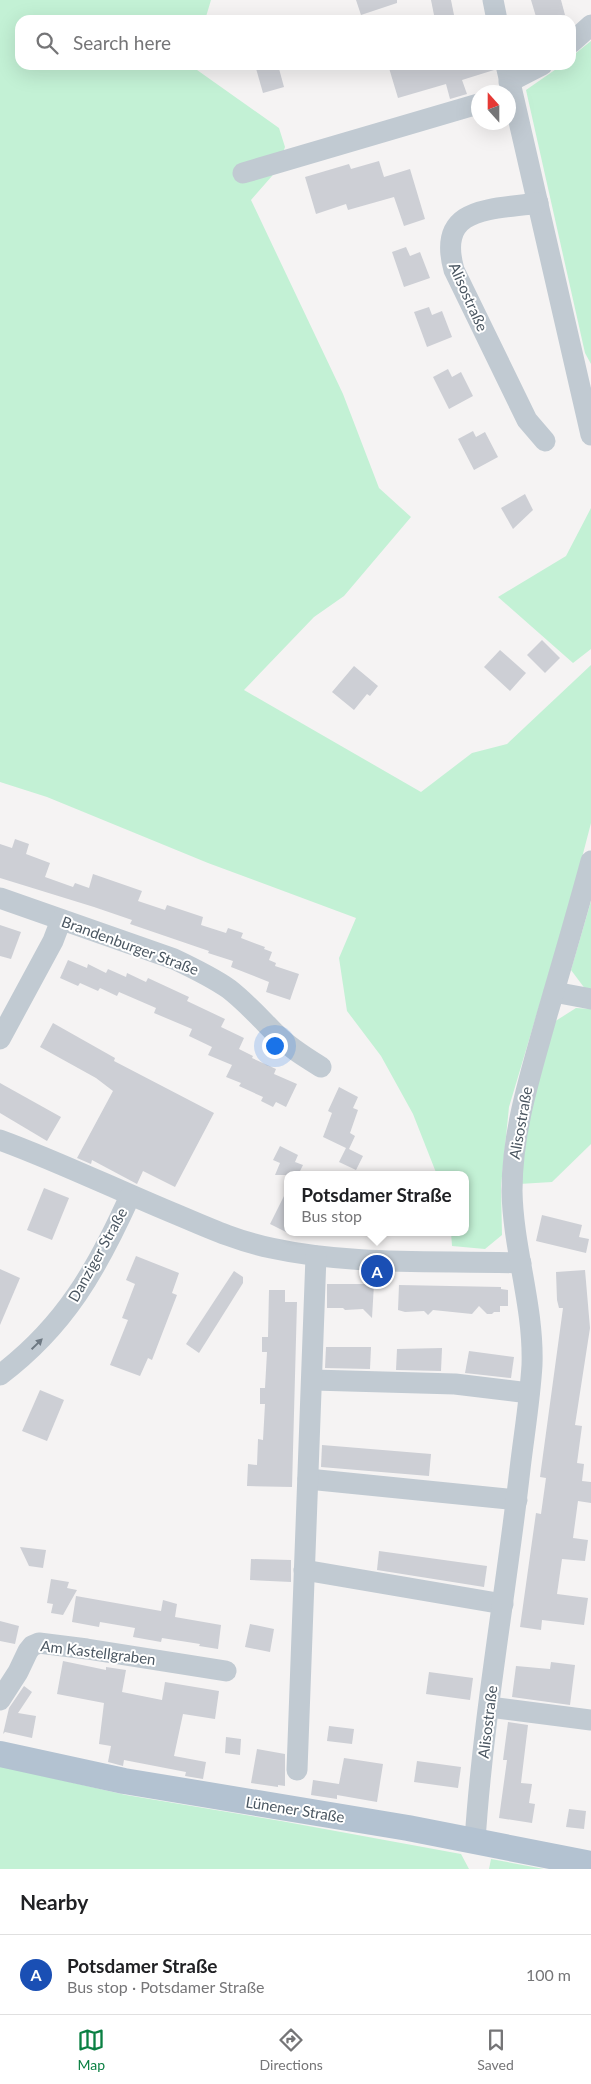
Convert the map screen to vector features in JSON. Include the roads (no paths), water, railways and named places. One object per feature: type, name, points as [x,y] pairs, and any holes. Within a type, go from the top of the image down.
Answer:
[{"type":"main road","name":"Lünener Straße","points":[[0,1754],[124,1781],[475,1841],[591,1864]]},
{"type":"street","points":[[493,0],[496,15]]},
{"type":"street","points":[[576,38],[591,25]]},
{"type":"street","points":[[533,70],[509,84],[591,435]]},
{"type":"street","points":[[243,173],[471,106]]},
{"type":"street","name":"Alisostraße","points":[[538,204],[479,212],[466,216],[456,226],[449,240],[454,270],[527,420],[544,441]]},
{"type":"street","name":"Alisostraße","points":[[475,1841],[489,1707],[517,1500],[532,1365],[531,1338],[512,1190],[516,1145],[520,1113],[591,861]]},
{"type":"street","name":"Brandenburger Straße","points":[[0,898],[174,959],[201,972],[228,988],[251,1007],[277,1036],[296,1052],[321,1067]]},
{"type":"street","points":[[0,1039],[53,941],[61,920]]},
{"type":"street","points":[[554,992],[591,999]]},
{"type":"street","points":[[0,1140],[42,1155],[130,1196],[234,1238],[270,1248],[316,1256],[384,1260],[521,1263]]},
{"type":"street","name":"Danziger Straße","points":[[0,1376],[38,1343],[68,1309],[92,1273],[130,1196]]},
{"type":"street","points":[[297,1770],[313,1380],[316,1256]]},
{"type":"street","points":[[313,1380],[455,1384],[529,1393]]},
{"type":"street","points":[[308,1479],[517,1500]]},
{"type":"street","points":[[304,1570],[503,1604]]},
{"type":"street","name":"Am Kastellgraben","points":[[0,1700],[18,1672],[28,1651],[32,1646],[38,1644],[87,1649],[226,1670]]},
{"type":"street","points":[[489,1707],[591,1720]]},
{"type":"place","name":"Potsdamer Straße","points":[[377,1271]]}]
